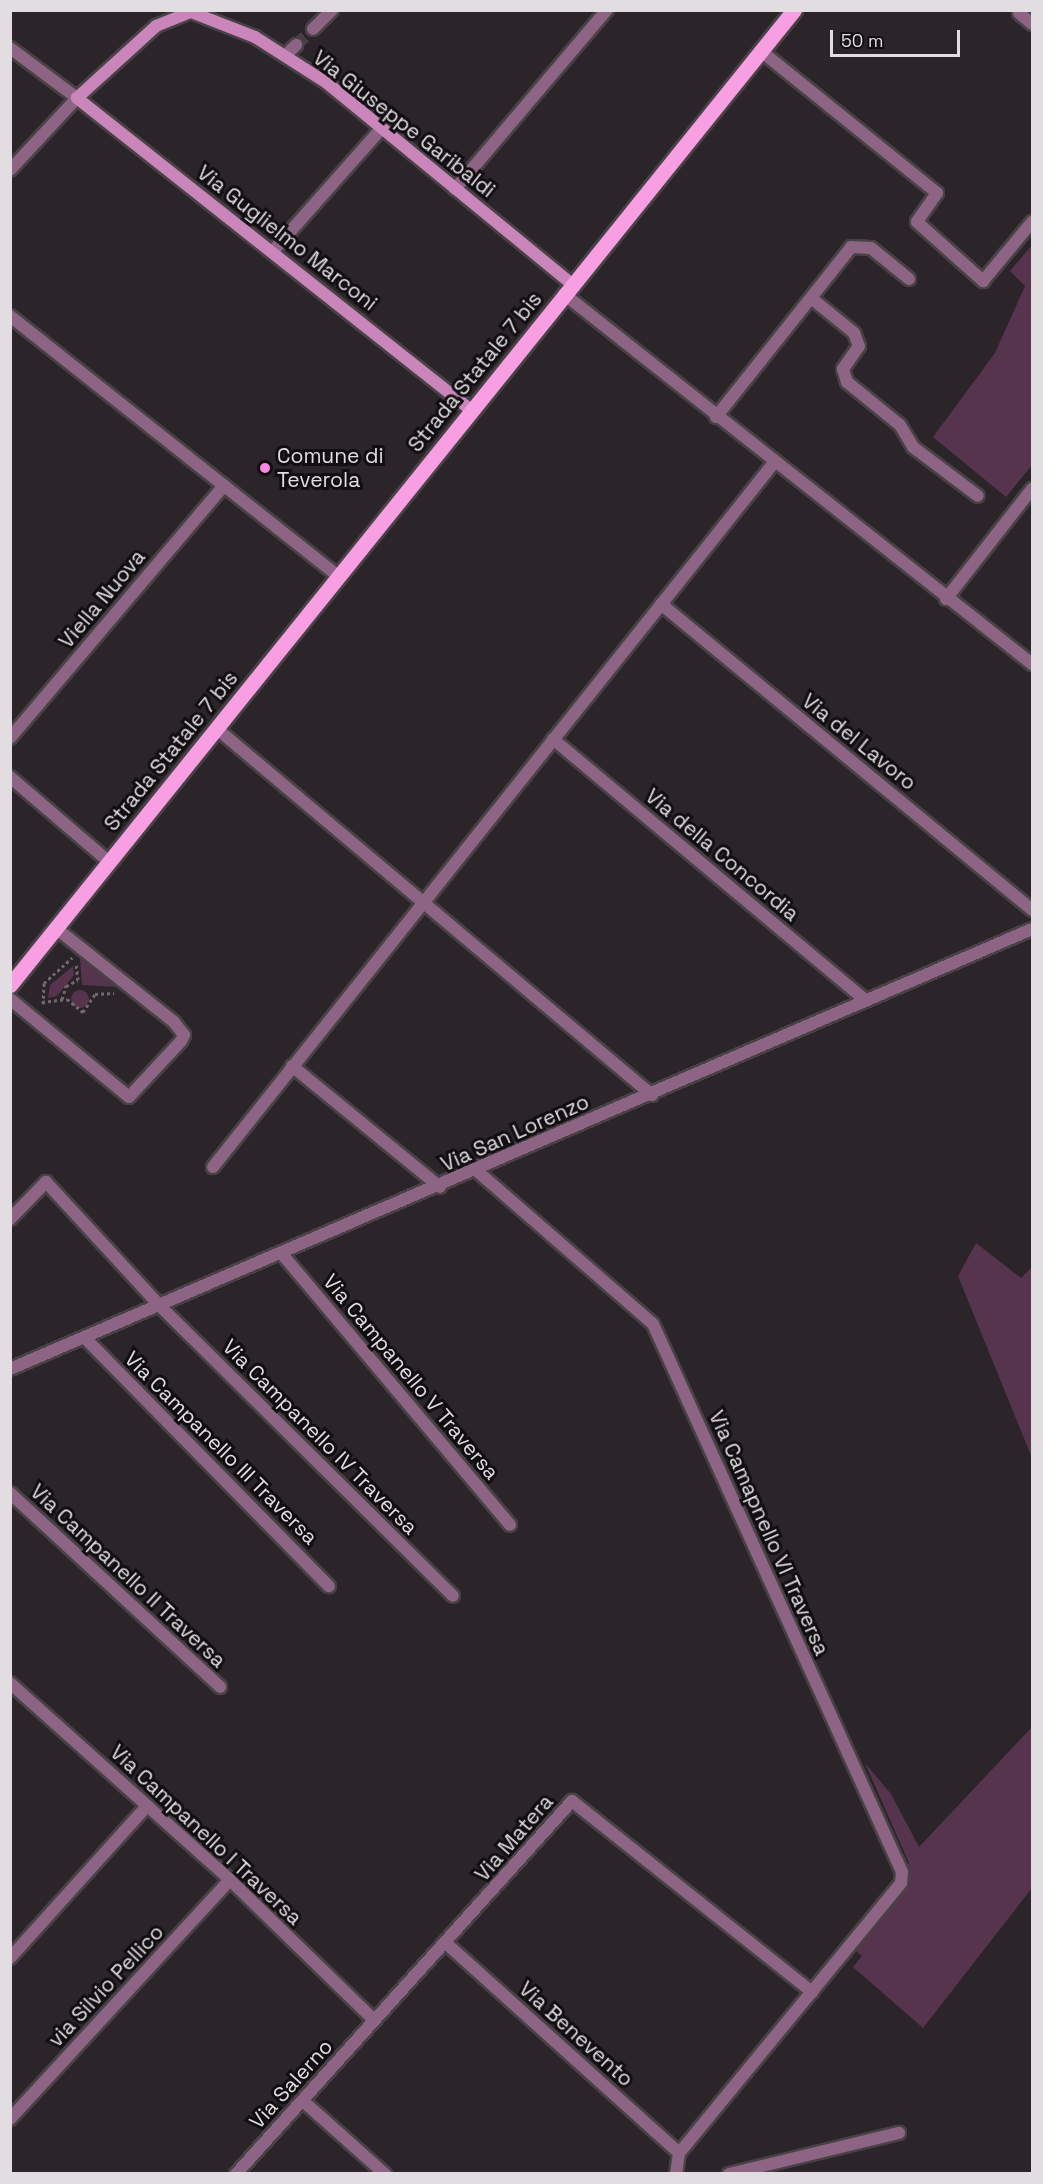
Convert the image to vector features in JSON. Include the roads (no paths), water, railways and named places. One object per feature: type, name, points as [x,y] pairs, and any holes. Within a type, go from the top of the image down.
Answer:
[{"type":"main road","name":"Strada Statale 7 bis","points":[[10,985],[794,10]]},
{"type":"street","points":[[313,29],[332,10]]},
{"type":"street","points":[[456,189],[607,10]]},
{"type":"street","name":"Via Giuseppe Garibaldi","points":[[10,170],[77,98],[156,26],[191,11],[255,37],[285,56],[382,128],[456,189],[568,289]]},
{"type":"street","points":[[1019,13],[1032,24]]},
{"type":"street","points":[[285,56],[297,45]]},
{"type":"street","points":[[10,48],[77,98]]},
{"type":"street","points":[[761,51],[937,193],[917,222],[983,281],[1032,222]]},
{"type":"street","name":"Via Guglielmo Marconi","points":[[77,98],[471,410]]},
{"type":"street","points":[[273,251],[382,128]]},
{"type":"street","points":[[716,417],[851,247],[871,248],[909,279]]},
{"type":"street","points":[[568,289],[773,464],[1032,664]]},
{"type":"street","points":[[811,298],[854,333],[858,346],[843,369],[847,382],[900,425],[913,447],[978,496]]},
{"type":"street","points":[[10,316],[338,576]]},
{"type":"street","points":[[213,1167],[773,464]]},
{"type":"street","name":"Viella Nuova","points":[[10,738],[224,486]]},
{"type":"street","points":[[946,599],[1032,489]]},
{"type":"street","name":"Via del Lavoro","points":[[661,604],[1032,910]]},
{"type":"street","points":[[216,728],[652,1095]]},
{"type":"street","name":"Via della Concordia","points":[[553,739],[866,1001]]},
{"type":"street","points":[[10,777],[109,862]]},
{"type":"street","points":[[10,999],[129,1097],[181,1041],[183,1035],[174,1022],[56,928]]},
{"type":"street","name":"Via San Lorenzo","points":[[10,1369],[440,1187],[1032,929]]},
{"type":"street","points":[[292,1066],[440,1187]]},
{"type":"street","name":"Via Camapnello VI Traversa","points":[[477,1171],[653,1324],[902,1872],[901,1883],[679,2153]]},
{"type":"street","name":"Via Campanello IV Traversa","points":[[10,1219],[46,1182],[160,1306],[453,1596]]},
{"type":"street","name":"Via Campanello V Traversa","points":[[282,1254],[510,1525]]},
{"type":"street","name":"Via Campanello III Traversa","points":[[85,1338],[329,1586]]},
{"type":"street","name":"Via Campanello II Traversa","points":[[10,1493],[220,1687]]},
{"type":"street","name":"Via Campanello I Traversa","points":[[10,1683],[230,1880],[373,2019]]},
{"type":"street","name":"Via Matera","points":[[373,2019],[447,1944],[572,1801],[579,1802],[812,1992]]},
{"type":"street","points":[[10,1958],[147,1806]]},
{"type":"street","name":"via Silvio Pellico","points":[[10,2119],[230,1880]]},
{"type":"street","name":"Via Benevento","points":[[447,1944],[679,2153]]},
{"type":"street","name":"Via Salerno","points":[[236,2174],[303,2101],[373,2019]]},
{"type":"street","points":[[303,2101],[385,2174]]},
{"type":"street","points":[[729,2174],[899,2133]]},
{"type":"street","points":[[675,2174],[679,2153]]},
{"type":"tunnel","points":[[296,45],[313,29]]},
{"type":"place","name":"Comune di Teverola","points":[[265,468]]}]
